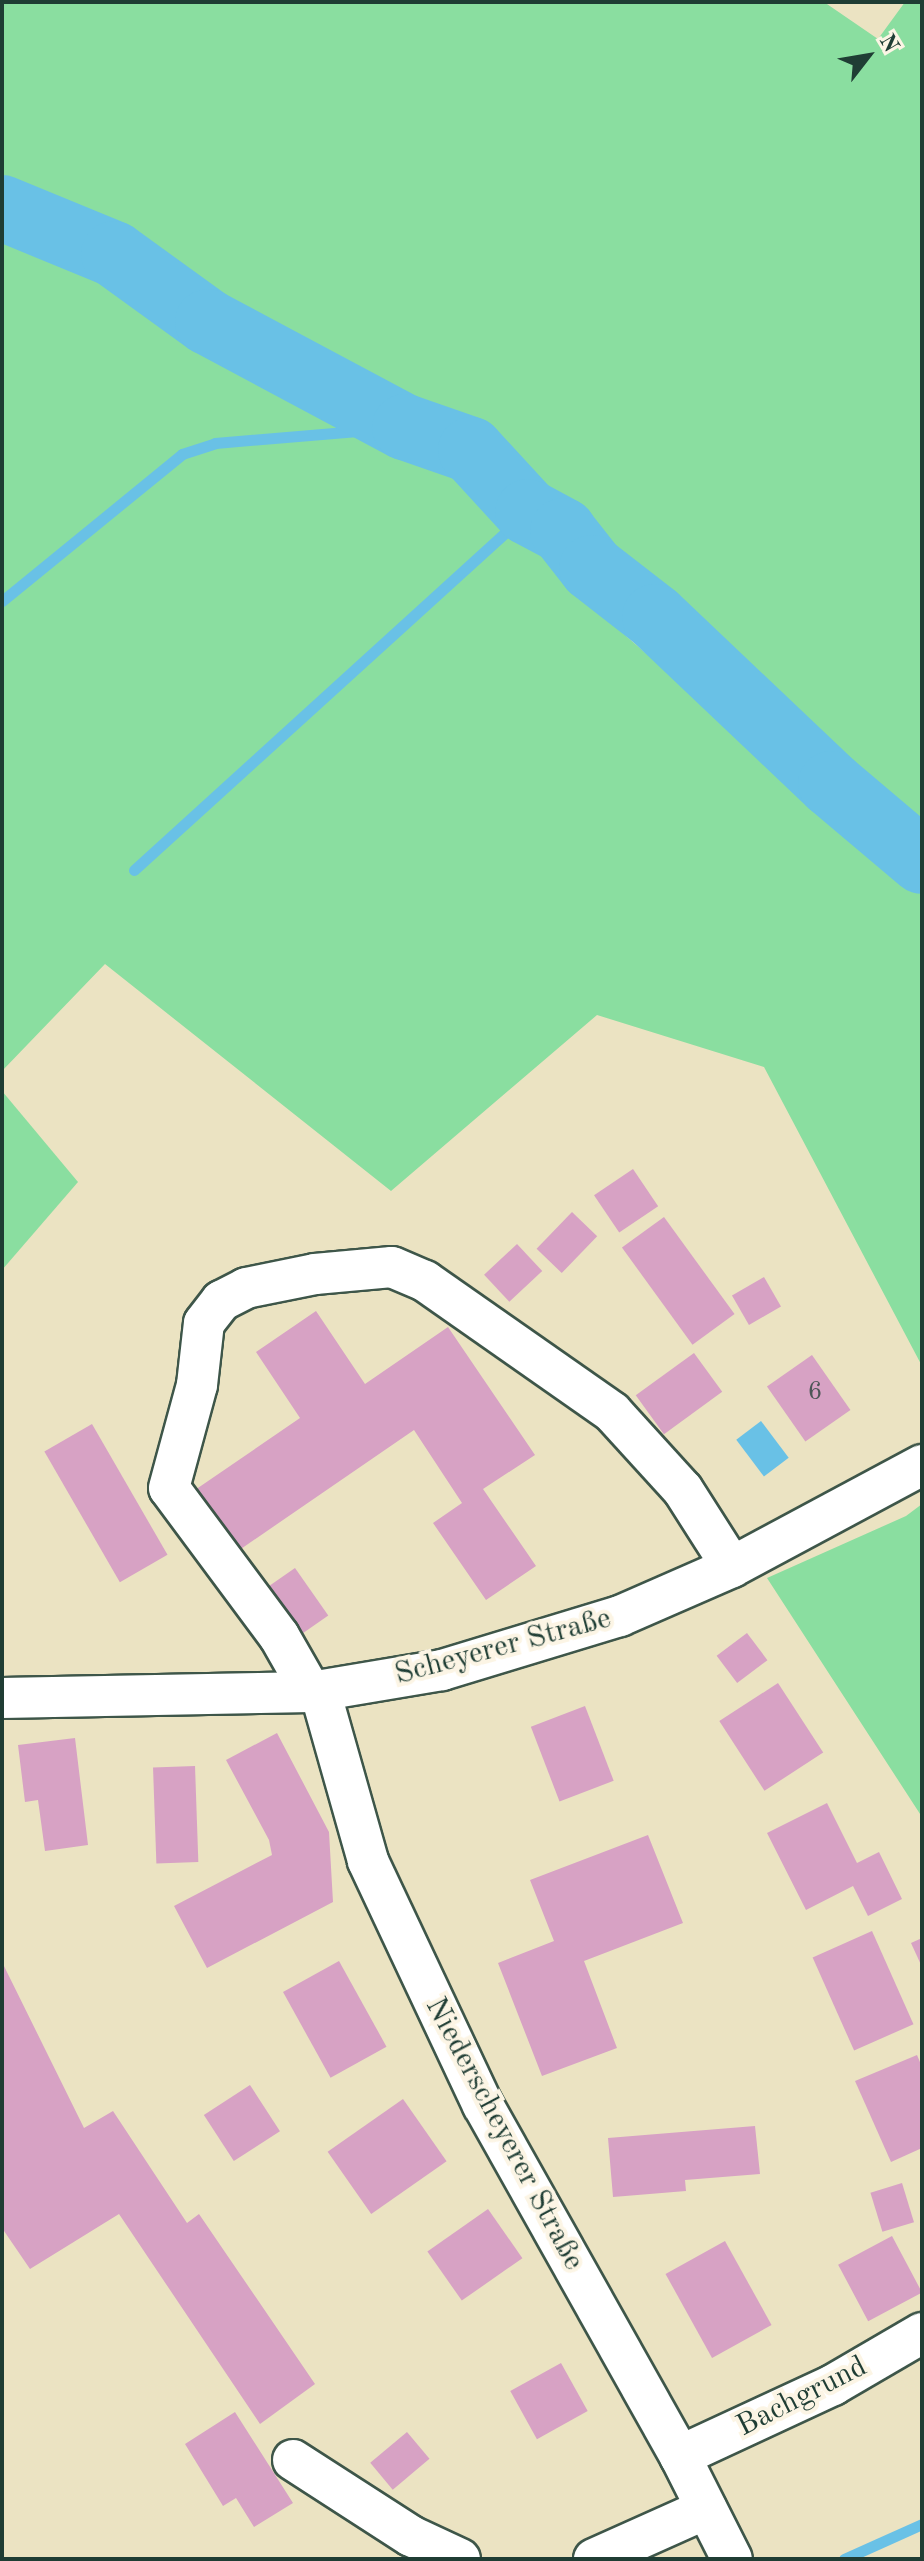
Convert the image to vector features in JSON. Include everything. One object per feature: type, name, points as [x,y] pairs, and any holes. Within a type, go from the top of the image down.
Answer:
[{"type":"street","name":"Niederscheyerer Straße","points":[[732,1567],[683,1490],[612,1412],[425,1281],[392,1267],[315,1274],[246,1288],[221,1301],[204,1323],[197,1385],[169,1488],[279,1636],[315,1692],[368,1861],[483,2105],[680,2456],[732,2559]]},
{"type":"street","name":"Scheyerer Straße","points":[[2,1698],[315,1692],[471,1661],[620,1616],[732,1567],[922,1465]]},
{"type":"street","name":"Bachgrund","points":[[680,2456],[833,2385],[922,2333]]},
{"type":"street","points":[[293,2460],[411,2536],[460,2559]]},
{"type":"street","points":[[594,2559],[706,2509]]},
{"type":"green space","points":[[2,2],[824,2],[878,39],[905,2],[922,2],[922,839],[533,481],[428,411],[124,238],[2,190]]},
{"type":"green space","points":[[2,208],[114,254],[471,450],[528,512],[566,584],[922,893],[922,1366],[764,1067],[597,1015],[391,1191],[105,964],[2,1071]]},
{"type":"green space","points":[[2,1091],[78,1182],[2,1270]]},
{"type":"green space","points":[[922,1504],[922,1817],[767,1578],[906,1516]]},
{"type":"water","points":[[761,1421],[789,1458],[764,1476],[736,1440]]},
{"type":"building","points":[[633,1169],[658,1206],[619,1233],[594,1195]]},
{"type":"building","points":[[572,1212],[597,1236],[562,1273],[537,1249]]},
{"type":"building","points":[[664,1217],[735,1314],[692,1345],[622,1248]]},
{"type":"building","points":[[517,1244],[542,1271],[509,1302],[484,1275]]},
{"type":"building","points":[[764,1277],[781,1306],[749,1325],[732,1296]]},
{"type":"building","points":[[316,1311],[365,1384],[448,1327],[535,1455],[483,1489],[536,1566],[486,1600],[433,1523],[462,1503],[414,1430],[235,1553],[192,1492],[300,1418],[256,1352]]},
{"type":"building","points":[[694,1353],[722,1392],[664,1434],[636,1395]]},
{"type":"building","points":[[812,1355],[850,1410],[805,1441],[767,1387]]},
{"type":"building","points":[[92,1424],[168,1555],[120,1582],[44,1452]]},
{"type":"building","points":[[295,1568],[328,1616],[302,1634],[269,1586]]},
{"type":"building","points":[[747,1633],[767,1660],[737,1683],[717,1656]]},
{"type":"building","points":[[778,1683],[823,1753],[764,1791],[719,1721]]},
{"type":"building","points":[[585,1706],[614,1781],[560,1801],[531,1727]]},
{"type":"building","points":[[277,1733],[329,1832],[333,1902],[207,1968],[174,1906],[272,1855],[269,1840],[226,1760]]},
{"type":"building","points":[[75,1738],[88,1845],[45,1851],[38,1800],[25,1802],[18,1745]]},
{"type":"building","points":[[195,1766],[198,1862],[156,1863],[153,1767]]},
{"type":"building","points":[[827,1803],[857,1863],[879,1852],[902,1899],[868,1916],[853,1886],[806,1910],[767,1833]]},
{"type":"building","points":[[648,1835],[683,1923],[584,1961],[617,2048],[542,2076],[498,1963],[554,1941],[530,1880]]},
{"type":"building","points":[[872,1931],[913,2024],[854,2051],[813,1957]]},
{"type":"building","points":[[922,1938],[922,1967],[911,1943]]},
{"type":"building","points":[[339,1961],[387,2047],[331,2078],[283,1992]]},
{"type":"building","points":[[2,1962],[84,2128],[113,2111],[187,2223],[199,2214],[315,2384],[260,2424],[119,2214],[30,2269],[2,2228]]},
{"type":"building","points":[[917,2055],[922,2067],[922,2148],[891,2162],[855,2081]]},
{"type":"building","points":[[250,2085],[280,2131],[234,2161],[204,2115]]},
{"type":"building","points":[[403,2099],[447,2161],[371,2214],[328,2152]]},
{"type":"building","points":[[755,2126],[760,2174],[685,2180],[686,2191],[613,2197],[608,2138]]},
{"type":"building","points":[[902,2183],[914,2222],[882,2232],[870,2193]]},
{"type":"building","points":[[488,2209],[522,2258],[462,2301],[427,2251]]},
{"type":"building","points":[[892,2236],[922,2293],[868,2321],[838,2265]]},
{"type":"building","points":[[725,2241],[772,2325],[712,2358],[666,2274]]},
{"type":"building","points":[[561,2363],[588,2411],[537,2439],[510,2391]]},
{"type":"building","points":[[235,2412],[293,2503],[254,2527],[236,2498],[223,2506],[185,2444]]},
{"type":"building","points":[[407,2432],[429,2459],[393,2490],[370,2463]]},
{"type":"waterway","points":[[2,208],[114,254],[208,322],[405,427],[471,450],[528,512],[563,531],[592,568],[655,617],[831,784],[922,861]]},
{"type":"waterway","points":[[2,601],[182,454],[215,443],[405,427]]},
{"type":"waterway","points":[[134,870],[528,512]]},
{"type":"waterway","points":[[844,2559],[922,2524]]}]
